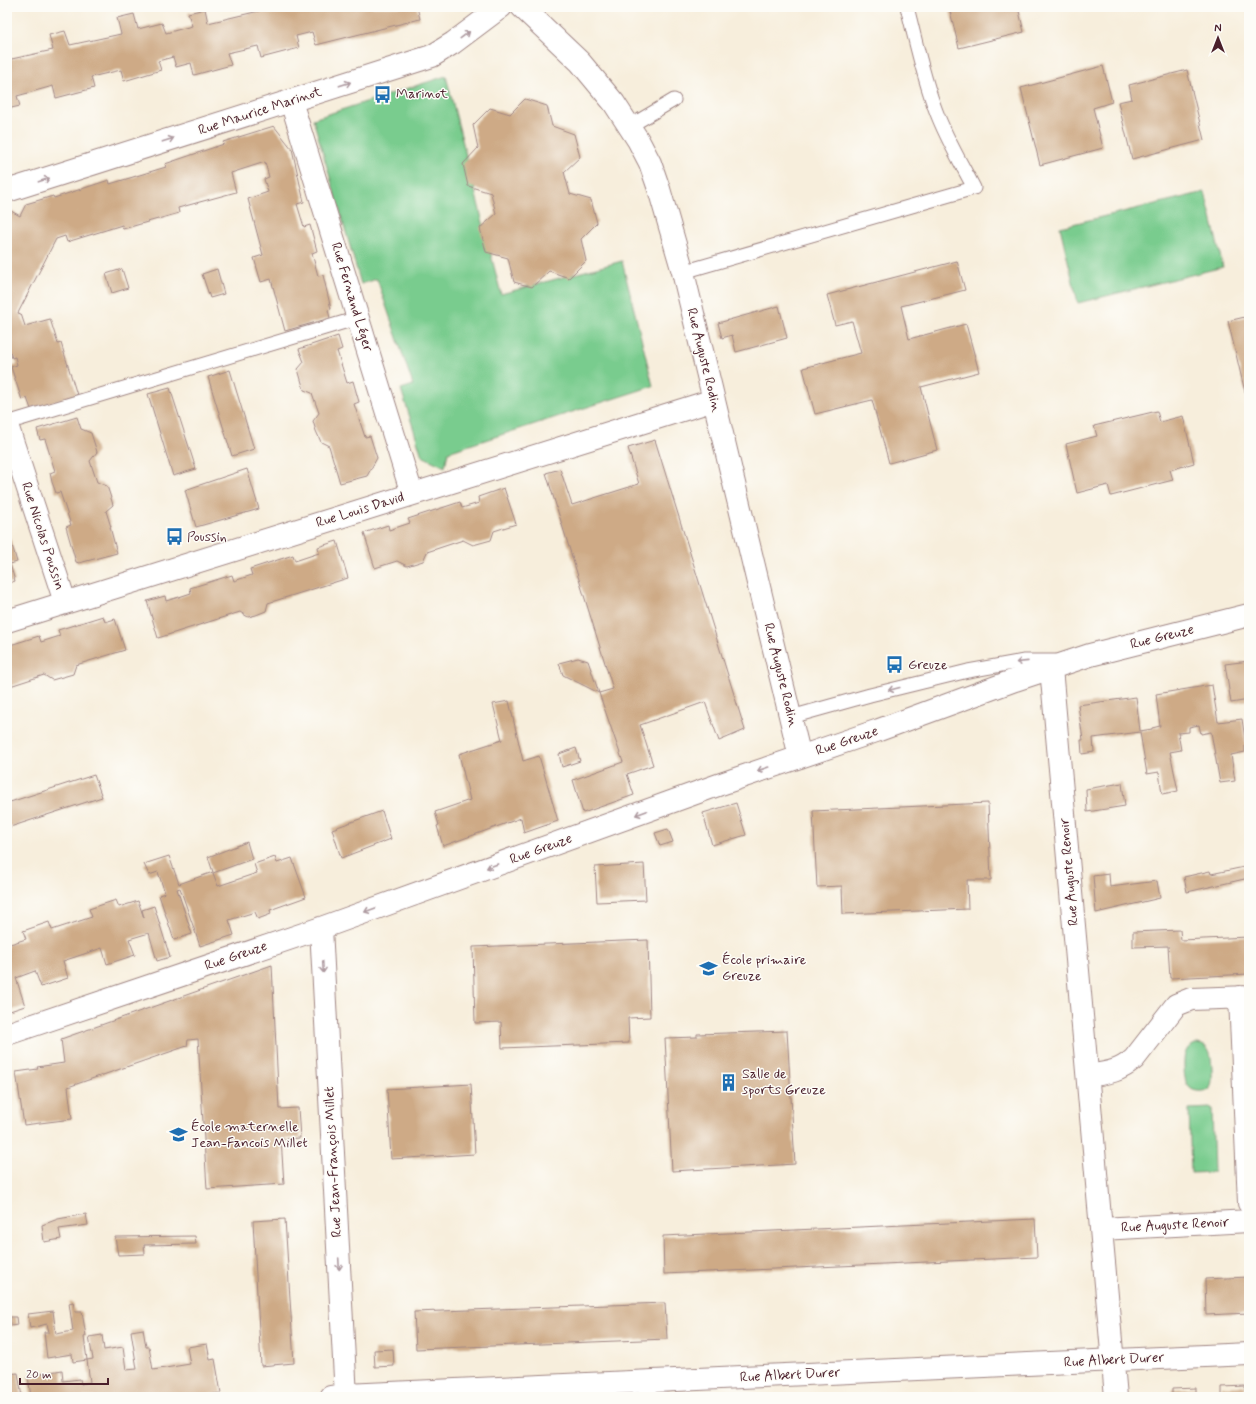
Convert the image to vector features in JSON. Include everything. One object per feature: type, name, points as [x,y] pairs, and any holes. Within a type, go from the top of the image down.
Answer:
[{"type":"street","name":"Rue Maurice Marinot","points":[[7,191],[432,56],[453,44],[501,7]]},
{"type":"street","name":"Rue Auguste Rodin","points":[[522,7],[580,62],[630,126],[650,163],[659,189],[682,272],[800,757]]},
{"type":"street","name":"Rue Fernand Léger","points":[[291,101],[412,494]]},
{"type":"street","name":"Rue Louis David","points":[[7,621],[714,400]]},
{"type":"street","name":"Rue Nicolas Poussin","points":[[7,424],[65,602]]},
{"type":"street","name":"Rue Greuze","points":[[7,1034],[320,928],[1074,660],[1249,615]]},
{"type":"street","name":"Rue Auguste Renoir","points":[[1051,668],[1116,1397]]},
{"type":"street","name":"Rue Jean-François Millet","points":[[320,928],[341,1396]]},
{"type":"street","points":[[1088,1076],[1115,1071],[1126,1066],[1134,1059],[1176,1005],[1191,999],[1244,997],[1249,1203]]},
{"type":"street","name":"Rue Auguste Renoir","points":[[1101,1229],[1249,1221]]},
{"type":"street","name":"Rue Albert Durer","points":[[341,1396],[536,1391],[1249,1354]]},
{"type":"lane","points":[[682,272],[974,188],[944,132],[927,86],[907,7]]},
{"type":"lane","points":[[630,126],[674,100]]},
{"type":"lane","points":[[7,424],[358,318]]},
{"type":"lane","name":"Rue Greuze","points":[[791,717],[870,695],[968,671],[1024,662],[1074,660]]},
{"type":"green space","points":[[446,76],[501,294],[622,261],[653,386],[448,452],[445,467],[422,456],[401,389],[413,385],[377,279],[361,284],[313,119]]},
{"type":"green space","points":[[1205,192],[1223,267],[1078,303],[1060,227]]},
{"type":"green space","points":[[1195,1044],[1207,1048],[1210,1055],[1212,1077],[1209,1090],[1196,1091],[1186,1083],[1184,1072],[1185,1055],[1188,1048]]},
{"type":"green space","points":[[1212,1108],[1214,1172],[1191,1173],[1189,1109]]},
{"type":"building","points":[[258,7],[417,7],[420,19],[316,45],[312,32],[296,36],[299,48],[261,58],[258,46],[227,53],[231,65],[194,75],[191,63],[176,67],[173,57],[158,61],[161,70],[124,81],[121,70],[91,77],[94,88],[56,98],[53,86],[17,96],[20,106],[7,109],[7,60],[53,50],[49,35],[65,31],[70,45],[121,34],[117,18],[134,14],[138,29],[162,23],[166,33],[192,26],[188,13],[205,9],[208,23],[259,11]]},
{"type":"building","points":[[949,7],[1018,7],[1024,32],[959,48]]},
{"type":"building","points":[[1103,66],[1112,102],[1093,108],[1103,148],[1040,165],[1021,88]]},
{"type":"building","points":[[1187,70],[1204,140],[1132,159],[1118,102],[1132,99],[1129,85]]},
{"type":"building","points":[[525,99],[547,106],[552,126],[574,134],[580,157],[564,172],[570,194],[591,200],[597,223],[581,239],[586,261],[569,278],[549,271],[532,287],[514,282],[508,258],[486,252],[480,228],[496,214],[491,193],[468,186],[463,164],[478,148],[473,125],[490,108],[510,114]]},
{"type":"building","points":[[274,126],[292,149],[304,202],[297,204],[304,227],[310,225],[317,251],[312,253],[318,276],[323,275],[331,309],[328,310],[330,318],[285,331],[271,279],[261,282],[254,258],[263,255],[248,199],[268,192],[264,179],[269,177],[265,162],[231,173],[236,192],[178,208],[179,213],[123,229],[122,225],[67,242],[65,236],[56,239],[18,313],[21,314],[25,326],[50,319],[58,344],[61,343],[77,395],[31,409],[27,398],[22,400],[11,367],[17,365],[15,357],[12,358],[7,342],[7,219],[11,211],[20,216],[26,204],[53,196],[54,198],[109,180],[110,184],[166,167],[165,164],[224,144],[223,142]]},
{"type":"building","points":[[957,261],[965,290],[901,306],[909,339],[966,324],[979,372],[921,387],[937,450],[889,463],[872,400],[815,414],[803,368],[861,353],[852,321],[835,325],[827,295]]},
{"type":"building","points":[[122,269],[128,288],[112,293],[106,274]]},
{"type":"building","points":[[217,269],[224,294],[210,298],[202,274]]},
{"type":"building","points":[[779,306],[787,338],[736,352],[732,335],[722,338],[718,323]]},
{"type":"building","points":[[1249,316],[1249,391],[1245,392],[1228,321]]},
{"type":"building","points":[[338,336],[342,349],[337,351],[347,383],[353,381],[359,402],[354,404],[365,437],[370,436],[377,458],[367,476],[340,483],[329,446],[321,442],[316,431],[313,421],[319,413],[312,393],[304,390],[298,369],[304,362],[299,349]]},
{"type":"building","points":[[230,370],[254,449],[232,456],[208,377]]},
{"type":"building","points":[[170,388],[196,469],[173,476],[148,394]]},
{"type":"building","points":[[1157,411],[1160,422],[1183,416],[1194,463],[1170,470],[1173,480],[1111,496],[1108,485],[1077,493],[1066,444],[1097,436],[1094,426]]},
{"type":"building","points":[[77,417],[81,429],[91,433],[97,452],[90,461],[97,482],[107,486],[113,505],[106,511],[117,553],[79,563],[76,562],[66,527],[71,525],[60,492],[56,493],[52,482],[50,473],[55,471],[45,439],[40,440],[37,429]]},
{"type":"building","points":[[655,440],[745,730],[719,741],[705,702],[640,725],[653,765],[627,774],[634,795],[583,813],[573,780],[623,762],[599,693],[613,689],[546,473],[560,469],[572,505],[639,484],[628,448]]},
{"type":"building","points":[[247,469],[259,509],[196,527],[185,490]]},
{"type":"building","points":[[504,488],[516,524],[494,531],[491,540],[473,545],[463,540],[427,552],[423,561],[407,566],[397,561],[375,568],[364,533],[388,525],[389,530],[410,523],[408,519],[460,502],[462,508],[479,503],[478,497]]},
{"type":"building","points":[[7,538],[10,538],[17,562],[10,564],[15,581],[7,584]]},
{"type":"building","points":[[337,541],[348,578],[268,603],[266,611],[256,615],[248,617],[240,612],[158,638],[147,601],[165,596],[166,601],[191,593],[190,588],[232,575],[234,581],[252,575],[250,569],[293,555],[295,561],[319,553],[318,547]]},
{"type":"building","points":[[103,616],[105,622],[115,619],[125,650],[76,665],[73,674],[52,680],[44,675],[7,687],[7,646],[39,636],[41,642],[60,636],[58,630]]},
{"type":"building","points":[[578,658],[588,661],[599,693],[563,675],[559,663]]},
{"type":"building","points":[[1249,661],[1249,700],[1231,703],[1225,664]]},
{"type":"building","points":[[1212,685],[1218,722],[1242,719],[1246,746],[1245,752],[1231,755],[1235,781],[1220,783],[1211,732],[1201,734],[1199,725],[1189,727],[1189,732],[1178,733],[1181,750],[1170,752],[1178,791],[1162,794],[1159,772],[1147,774],[1140,732],[1093,738],[1094,752],[1082,754],[1081,740],[1083,740],[1078,705],[1136,697],[1140,731],[1160,726],[1156,694]]},
{"type":"building","points":[[509,701],[523,761],[539,756],[558,821],[524,833],[521,818],[443,846],[437,826],[439,825],[435,812],[470,800],[459,754],[502,740],[493,704]]},
{"type":"building","points":[[576,748],[580,761],[562,767],[559,754]]},
{"type":"building","points":[[94,775],[102,797],[7,828],[7,803]]},
{"type":"building","points":[[1122,783],[1125,806],[1087,812],[1086,789]]},
{"type":"building","points":[[736,803],[746,835],[712,845],[703,813]]},
{"type":"building","points":[[988,803],[991,880],[967,880],[968,909],[843,914],[842,886],[817,887],[813,811]]},
{"type":"building","points":[[382,811],[391,839],[341,858],[332,829]]},
{"type":"building","points":[[668,829],[673,842],[660,846],[655,833]]},
{"type":"building","points":[[247,842],[252,859],[213,873],[218,886],[257,873],[254,864],[275,857],[277,863],[292,858],[306,897],[270,910],[271,914],[258,919],[255,912],[229,920],[234,935],[200,946],[180,888],[177,889],[192,934],[174,940],[159,895],[165,893],[158,872],[149,875],[144,864],[169,856],[179,884],[213,872],[208,857]]},
{"type":"building","points":[[644,864],[646,900],[597,902],[595,867]]},
{"type":"building","points":[[1249,866],[1249,878],[1187,892],[1184,877],[1210,871],[1211,874]]},
{"type":"building","points":[[1109,874],[1110,887],[1157,881],[1160,898],[1096,913],[1093,876]]},
{"type":"building","points":[[116,900],[119,907],[138,901],[144,918],[142,910],[154,906],[170,957],[157,961],[149,933],[129,939],[135,955],[107,964],[102,948],[63,961],[68,978],[41,987],[35,971],[16,978],[25,1006],[7,1012],[7,945],[26,939],[23,931],[49,922],[52,930],[92,917],[89,909]]},
{"type":"building","points":[[1180,930],[1181,940],[1249,937],[1249,974],[1170,978],[1168,946],[1133,947],[1133,932]]},
{"type":"building","points":[[648,940],[650,1017],[628,1018],[629,1043],[502,1048],[501,1022],[475,1023],[473,947]]},
{"type":"building","points":[[272,965],[279,1109],[298,1108],[300,1138],[281,1139],[284,1184],[207,1189],[198,1039],[188,1040],[187,1046],[68,1087],[72,1119],[24,1125],[16,1072],[64,1063],[61,1039]]},
{"type":"building","name":"Salle de sports Greuze","points":[[787,1031],[795,1164],[672,1171],[665,1038],[697,1037],[697,1034]]},
{"type":"building","points":[[471,1084],[475,1154],[391,1159],[387,1089]]},
{"type":"building","points":[[86,1214],[88,1225],[59,1229],[61,1239],[44,1242],[42,1225],[58,1219]]},
{"type":"building","points":[[285,1219],[294,1363],[261,1366],[253,1221]]},
{"type":"building","points":[[1035,1219],[1037,1257],[664,1274],[663,1236]]},
{"type":"building","points":[[195,1236],[196,1244],[144,1245],[145,1254],[118,1255],[115,1237]]},
{"type":"building","points":[[1249,1277],[1249,1313],[1206,1315],[1205,1279]]},
{"type":"building","points":[[73,1302],[75,1312],[82,1312],[86,1336],[84,1337],[87,1360],[73,1362],[72,1354],[47,1358],[44,1332],[49,1332],[47,1324],[30,1328],[28,1314],[53,1311],[56,1334],[73,1331],[69,1303]]},
{"type":"building","points":[[665,1303],[667,1339],[416,1349],[414,1312]]},
{"type":"building","points":[[10,1317],[16,1317],[17,1325],[11,1326]]},
{"type":"building","points":[[143,1329],[146,1347],[149,1347],[153,1370],[190,1364],[187,1347],[207,1344],[210,1360],[215,1359],[221,1393],[193,1397],[31,1397],[28,1376],[62,1370],[63,1381],[80,1379],[81,1384],[90,1382],[87,1360],[93,1359],[89,1337],[102,1335],[104,1350],[123,1347],[126,1370],[137,1369],[131,1331]]},
{"type":"building","points":[[393,1349],[394,1366],[375,1367],[374,1350]]},
{"type":"building","points":[[18,1373],[22,1397],[7,1397],[7,1374]]},
{"type":"building","points":[[1245,1386],[1245,1391],[1249,1391],[1249,1397],[1222,1397],[1222,1387]]},
{"type":"building","points":[[1196,1388],[1196,1397],[1172,1397],[1172,1389]]},
{"type":"place","name":"Marinot","points":[[383,94]]},
{"type":"place","name":"Poussin","points":[[174,537]]},
{"type":"place","name":"Greuze","points":[[895,665]]},
{"type":"place","name":"École primaire Greuze","points":[[709,968]]},
{"type":"place","name":"Salle de sports Greuze","points":[[729,1082]]},
{"type":"place","name":"École maternelle Jean-Fancois Millet","points":[[178,1135]]}]
